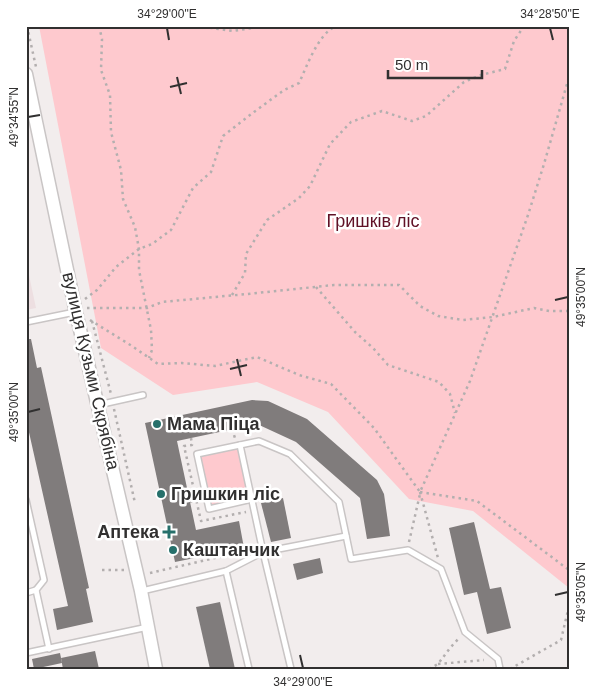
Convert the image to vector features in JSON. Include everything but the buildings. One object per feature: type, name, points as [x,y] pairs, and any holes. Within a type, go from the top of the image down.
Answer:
[{"type":"street","name":"вулиця Кузьми Скрябіна","points":[[32,74],[98,405],[147,589],[149,627],[156,669]]},
{"type":"lane","points":[[26,322],[78,307]]},
{"type":"lane","points":[[98,405],[143,395]]},
{"type":"lane","points":[[252,499],[209,509],[197,454],[259,441],[290,454],[339,502],[351,559],[408,550],[441,569],[465,632],[498,659],[500,669]]},
{"type":"lane","points":[[238,445],[292,669]]},
{"type":"lane","points":[[26,500],[44,580],[36,590],[26,592]]},
{"type":"lane","points":[[147,589],[226,571],[264,552],[346,536]]},
{"type":"lane","points":[[226,571],[249,669]]},
{"type":"lane","points":[[36,590],[49,649]]},
{"type":"lane","points":[[26,653],[149,627]]},
{"type":"path","points":[[27,26],[32,74]]},
{"type":"path","points":[[99,26],[102,39],[100,70],[110,95],[111,132],[121,170],[123,200],[135,227],[139,249],[139,270],[151,330],[152,350],[149,358]]},
{"type":"path","points":[[197,26],[233,31],[265,26]]},
{"type":"path","points":[[78,307],[97,290],[116,267],[139,249],[152,244],[172,230],[193,188],[211,172],[223,136],[284,90],[299,83],[315,48],[330,29],[336,26]]},
{"type":"path","points":[[232,295],[245,273],[246,254],[267,220],[299,198],[310,186],[330,144],[351,122],[382,111],[412,121],[426,116],[464,82],[481,75],[505,69],[514,42],[524,26]]},
{"type":"path","points":[[408,550],[420,492],[470,381],[493,317],[544,164],[569,76]]},
{"type":"path","points":[[78,307],[147,308],[162,302],[334,285],[399,285],[420,306],[438,316],[463,320],[493,317],[534,308],[549,311],[569,311]]},
{"type":"path","points":[[316,287],[355,332],[388,365],[438,382],[450,394],[455,413]]},
{"type":"path","points":[[85,289],[87,299]]},
{"type":"path","points":[[78,307],[92,321],[124,340],[158,364],[182,363],[215,366],[257,357],[300,375],[331,384],[374,428],[420,492],[441,569]]},
{"type":"path","points":[[78,307],[92,321],[135,504]]},
{"type":"path","points":[[232,429],[238,445]]},
{"type":"path","points":[[179,452],[185,450]]},
{"type":"path","points":[[186,482],[192,480]]},
{"type":"path","points":[[420,492],[477,501],[569,570]]},
{"type":"path","points":[[195,523],[201,521]]},
{"type":"path","points":[[147,589],[149,571],[249,551]]},
{"type":"path","points":[[510,669],[561,640],[569,606]]},
{"type":"path","points":[[438,664],[465,632]]},
{"type":"path","points":[[429,669],[438,664],[489,659]]},
{"type":"shaded area","points":[[26,261],[36,308],[26,310]]},
{"type":"green space","name":"Гришків ліс","points":[[39,26],[569,26],[569,588],[473,511],[409,499],[328,412],[257,382],[173,395],[101,348]]},
{"type":"green space","points":[[239,447],[251,498],[210,507],[198,455]]},
{"type":"place","name":"Мама Піца","points":[[157,424]]},
{"type":"place","name":"Гришкин ліс","points":[[161,494]]},
{"type":"place","name":"Аптека","points":[[169,532]]},
{"type":"place","name":"Каштанчик","points":[[173,550]]}]
